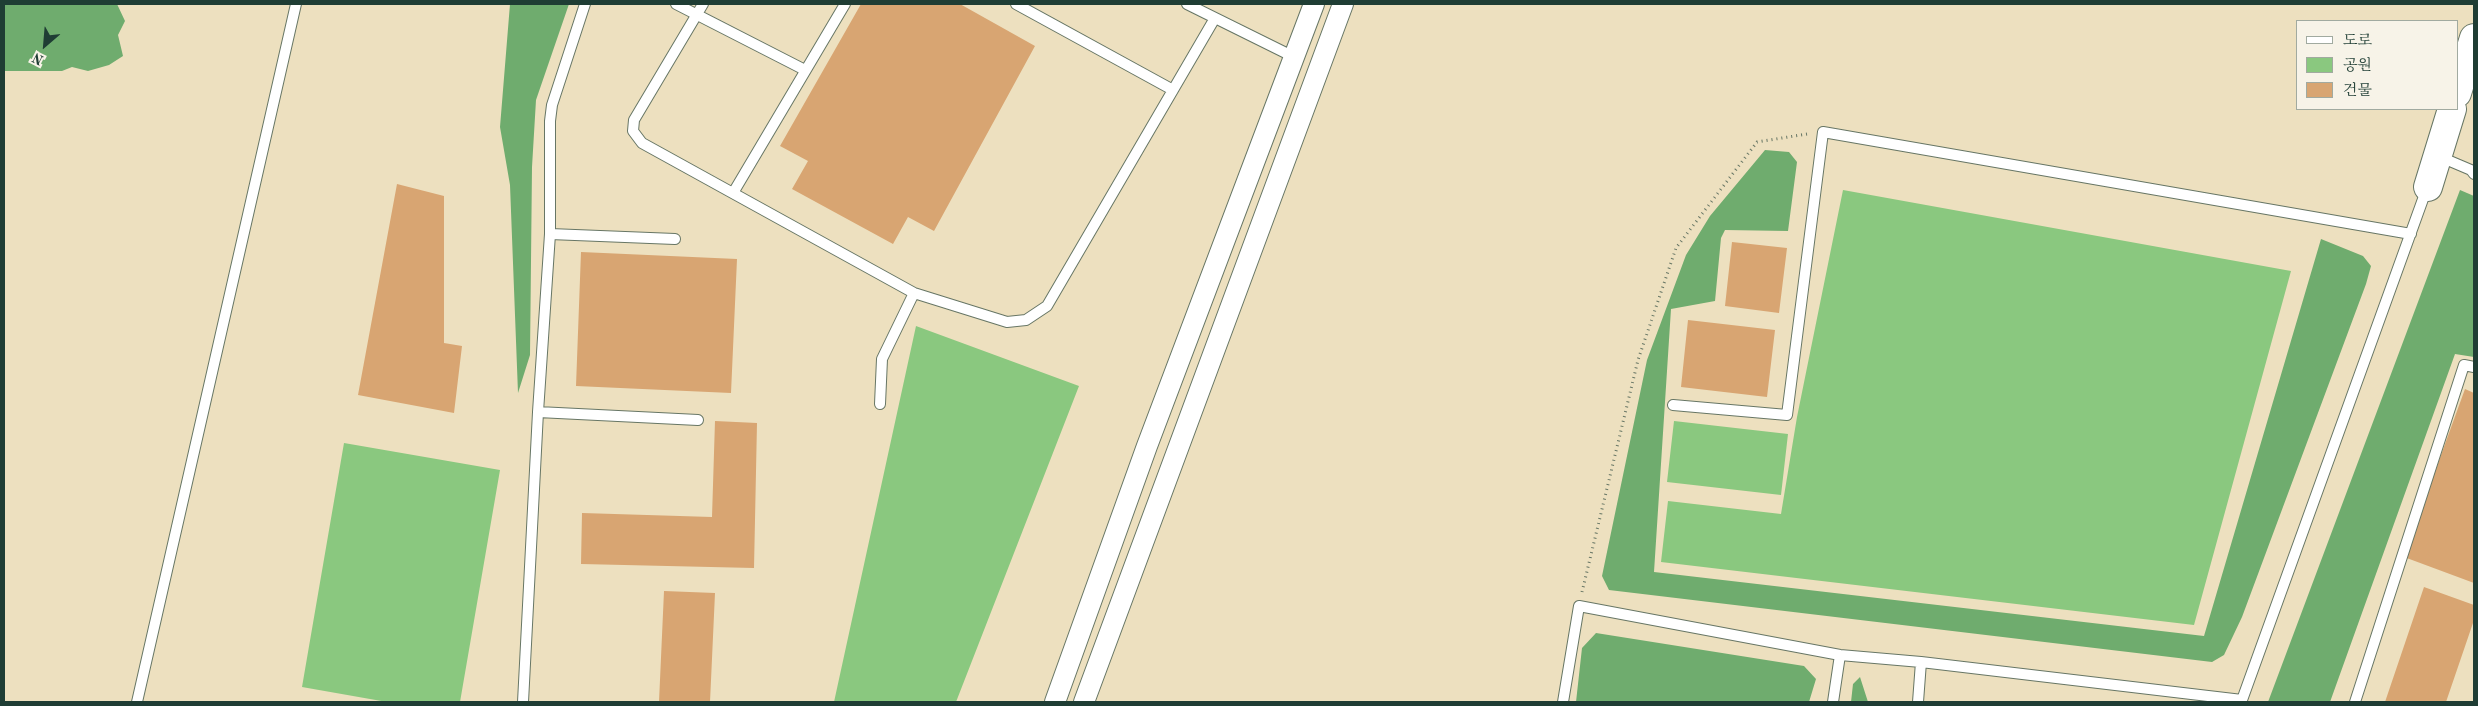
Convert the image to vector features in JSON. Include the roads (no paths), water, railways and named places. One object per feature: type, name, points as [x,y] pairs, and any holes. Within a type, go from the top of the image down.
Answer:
[{"type":"street","points":[[1056,702],[1114,538],[1314,4]]},
{"type":"street","points":[[1084,702],[1317,68],[1343,4]]},
{"type":"street","points":[[2458,90],[2474,38]]},
{"type":"street","points":[[1294,57],[1317,68]]},
{"type":"street","points":[[2428,186],[2452,110]]},
{"type":"street","points":[[1114,538],[1141,548]]},
{"type":"lane","points":[[137,702],[296,4]]},
{"type":"lane","points":[[523,702],[538,412],[550,234],[552,105],[585,4]]},
{"type":"lane","points":[[676,4],[806,70]]},
{"type":"lane","points":[[703,4],[634,120],[633,131],[642,143],[914,293],[1007,322],[1026,320],[1047,306],[1216,18]]},
{"type":"lane","points":[[733,193],[844,4]]},
{"type":"lane","points":[[1016,4],[1174,90]]},
{"type":"lane","points":[[1187,4],[1294,57]]},
{"type":"lane","points":[[1673,405],[1787,415],[1823,132],[2411,234]]},
{"type":"lane","points":[[2437,155],[2471,170],[2474,174]]},
{"type":"lane","points":[[1563,702],[1579,606],[1840,655],[1921,662],[2242,700],[2428,186]]},
{"type":"lane","points":[[550,234],[675,240]]},
{"type":"lane","points":[[880,404],[882,358],[914,293]]},
{"type":"lane","points":[[2355,702],[2464,365],[2474,367]]},
{"type":"lane","points":[[538,412],[698,420]]},
{"type":"lane","points":[[1834,702],[1840,655]]},
{"type":"lane","points":[[1918,702],[1921,662]]}]
